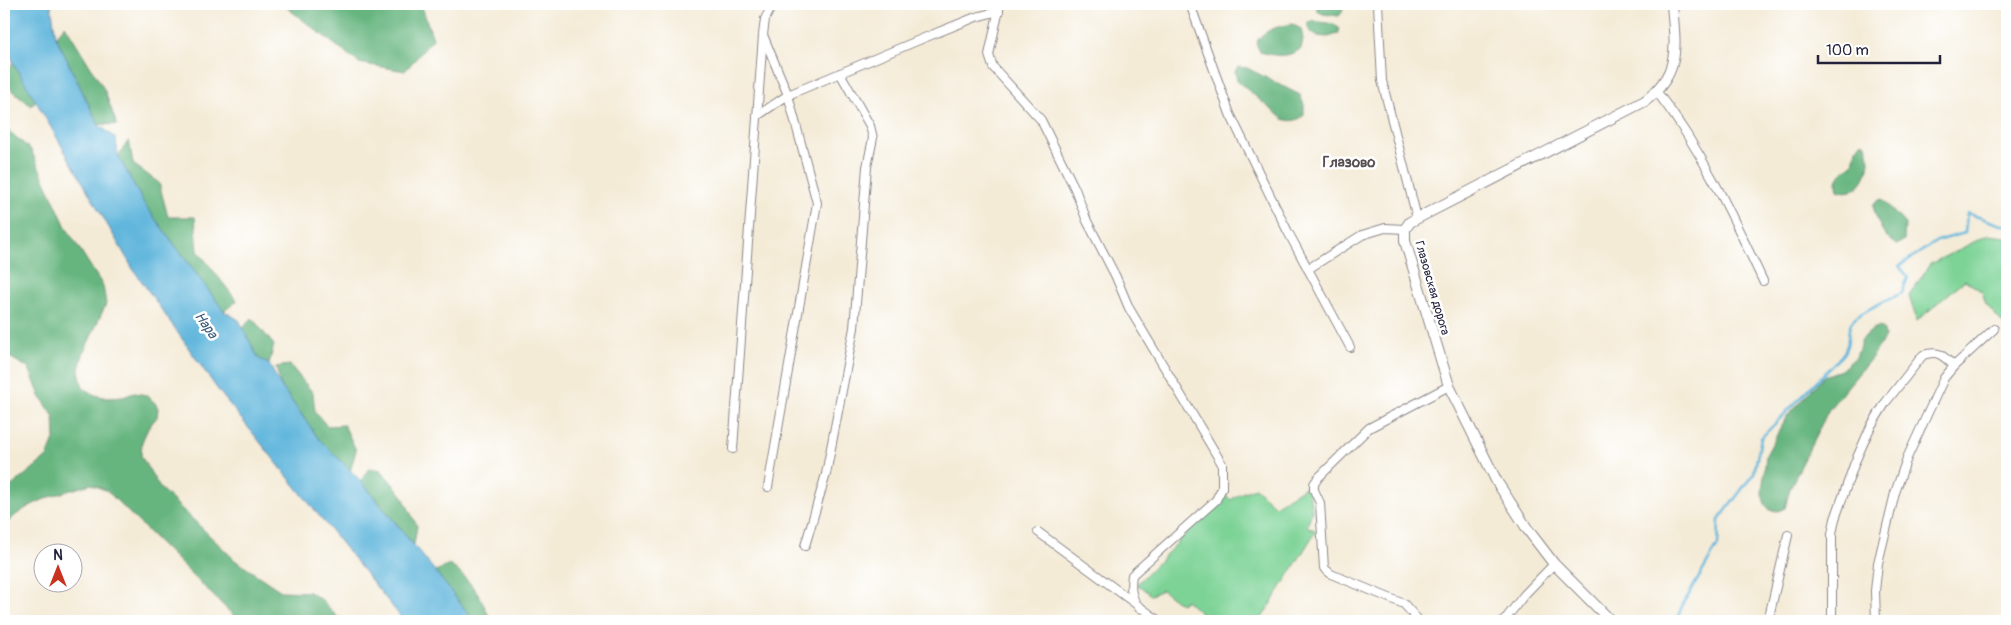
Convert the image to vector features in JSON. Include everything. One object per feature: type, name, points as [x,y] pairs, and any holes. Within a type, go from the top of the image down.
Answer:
[{"type":"street","points":[[733,449],[764,19],[773,4]]},
{"type":"street","points":[[1190,4],[1230,114],[1308,269],[1350,347]]},
{"type":"street","points":[[1378,4],[1382,81],[1417,218]]},
{"type":"street","name":"Глазовская дорога","points":[[1611,621],[1554,564],[1528,530],[1497,482],[1449,386],[1405,241],[1405,229],[1410,222],[1417,218],[1639,105],[1657,92],[1668,78],[1674,60],[1672,4]]},
{"type":"street","points":[[757,116],[788,95],[1000,8]]},
{"type":"street","points":[[1000,8],[989,56],[993,67],[1040,120],[1075,189],[1087,221],[1116,277],[1129,308],[1222,464],[1222,488],[1216,500],[1132,576],[1132,599],[1139,608]]},
{"type":"street","points":[[763,35],[788,95],[817,202],[768,487]]},
{"type":"street","points":[[805,546],[826,474],[850,353],[854,328],[867,167],[873,138],[870,126],[840,73]]},
{"type":"street","points":[[1657,92],[1679,121],[1727,203],[1763,281]]},
{"type":"street","points":[[1308,269],[1362,235],[1385,228],[1405,229]]},
{"type":"street","points":[[1876,621],[1875,591],[1878,564],[1907,458],[1944,378],[1954,366],[1994,329]]},
{"type":"street","points":[[1832,621],[1832,534],[1835,519],[1855,462],[1871,426],[1891,395],[1922,356],[1932,352],[1941,354],[1954,366]]},
{"type":"street","points":[[1419,621],[1404,604],[1331,574],[1324,568],[1320,503],[1314,490],[1314,484],[1369,428],[1449,386]]},
{"type":"street","points":[[1038,532],[1159,621]]},
{"type":"street","points":[[1768,621],[1788,534]]},
{"type":"street","points":[[1504,621],[1554,564]]},
{"type":"green space","points":[[282,4],[421,4],[433,39],[405,71],[359,63]]},
{"type":"green space","points":[[1327,4],[1341,4],[1343,11],[1339,16],[1323,14],[1317,11],[1317,7]]},
{"type":"green space","points":[[1313,21],[1334,24],[1340,29],[1338,34],[1328,37],[1315,36],[1308,28],[1308,23]]},
{"type":"green space","points":[[1292,24],[1301,29],[1303,39],[1301,49],[1291,54],[1281,55],[1260,52],[1256,43],[1263,35],[1276,27]]},
{"type":"green space","points":[[65,25],[104,89],[117,125],[98,124],[56,37]]},
{"type":"green space","points":[[13,62],[36,100],[31,106],[4,83],[4,77]]},
{"type":"green space","points":[[1238,67],[1247,68],[1300,95],[1304,105],[1304,115],[1294,120],[1283,119],[1237,81],[1235,71]]},
{"type":"green space","points":[[4,130],[10,132],[31,150],[67,229],[103,286],[106,304],[83,354],[79,369],[84,389],[95,395],[107,398],[123,397],[134,393],[147,395],[158,408],[157,417],[148,428],[142,442],[141,456],[160,488],[236,561],[281,591],[309,592],[322,600],[341,621],[239,621],[107,491],[91,484],[44,499],[12,518],[4,527],[4,492],[47,457],[55,437],[54,417],[40,396],[29,368],[4,356]]},
{"type":"green space","points":[[129,140],[133,164],[159,183],[168,217],[195,217],[198,251],[237,301],[224,311],[145,205],[118,156]]},
{"type":"green space","points":[[1861,142],[1866,144],[1869,157],[1867,173],[1856,188],[1844,192],[1838,190],[1838,177],[1853,164],[1856,149]]},
{"type":"green space","points":[[1882,199],[1905,224],[1904,240],[1897,245],[1884,234],[1876,217],[1873,206]]},
{"type":"green space","points":[[1988,235],[2007,237],[2007,324],[2005,326],[1986,304],[1982,292],[1965,280],[1917,321],[1909,296],[1930,264]]},
{"type":"green space","points":[[252,318],[274,345],[269,364],[258,358],[242,329]]},
{"type":"green space","points":[[1880,326],[1884,330],[1885,337],[1873,356],[1829,409],[1790,488],[1785,508],[1778,511],[1770,510],[1765,504],[1762,494],[1766,455],[1787,416],[1824,376],[1841,370],[1856,357],[1862,339],[1873,329]]},
{"type":"green space","points":[[290,365],[313,393],[315,412],[327,426],[344,425],[356,450],[350,472],[318,438],[281,386],[276,367]]},
{"type":"green space","points":[[369,468],[381,470],[402,495],[417,526],[414,545],[361,481]]},
{"type":"green space","points":[[1308,485],[1312,511],[1307,526],[1316,531],[1260,621],[1209,621],[1186,600],[1181,604],[1162,590],[1151,595],[1137,584],[1225,494],[1231,500],[1239,494],[1255,488],[1275,506]]},
{"type":"green space","points":[[450,565],[475,590],[491,621],[474,621],[435,571]]},
{"type":"water","name":"Нара","points":[[4,4],[51,4],[56,37],[98,124],[116,139],[118,156],[145,205],[224,311],[239,320],[258,358],[269,364],[281,386],[318,438],[361,481],[474,621],[404,621],[218,390],[133,269],[13,62],[4,36]]},
{"type":"waterway","points":[[1676,621],[1682,606],[1718,545],[1719,520],[1754,473],[1761,438],[1842,355],[1847,344],[1850,325],[1853,321],[1858,316],[1902,293],[1908,277],[1899,266],[1937,241],[1965,233],[1967,213],[2001,225],[2007,225]]},
{"type":"district","name":"Глазово","points":[[1349,162]]}]
